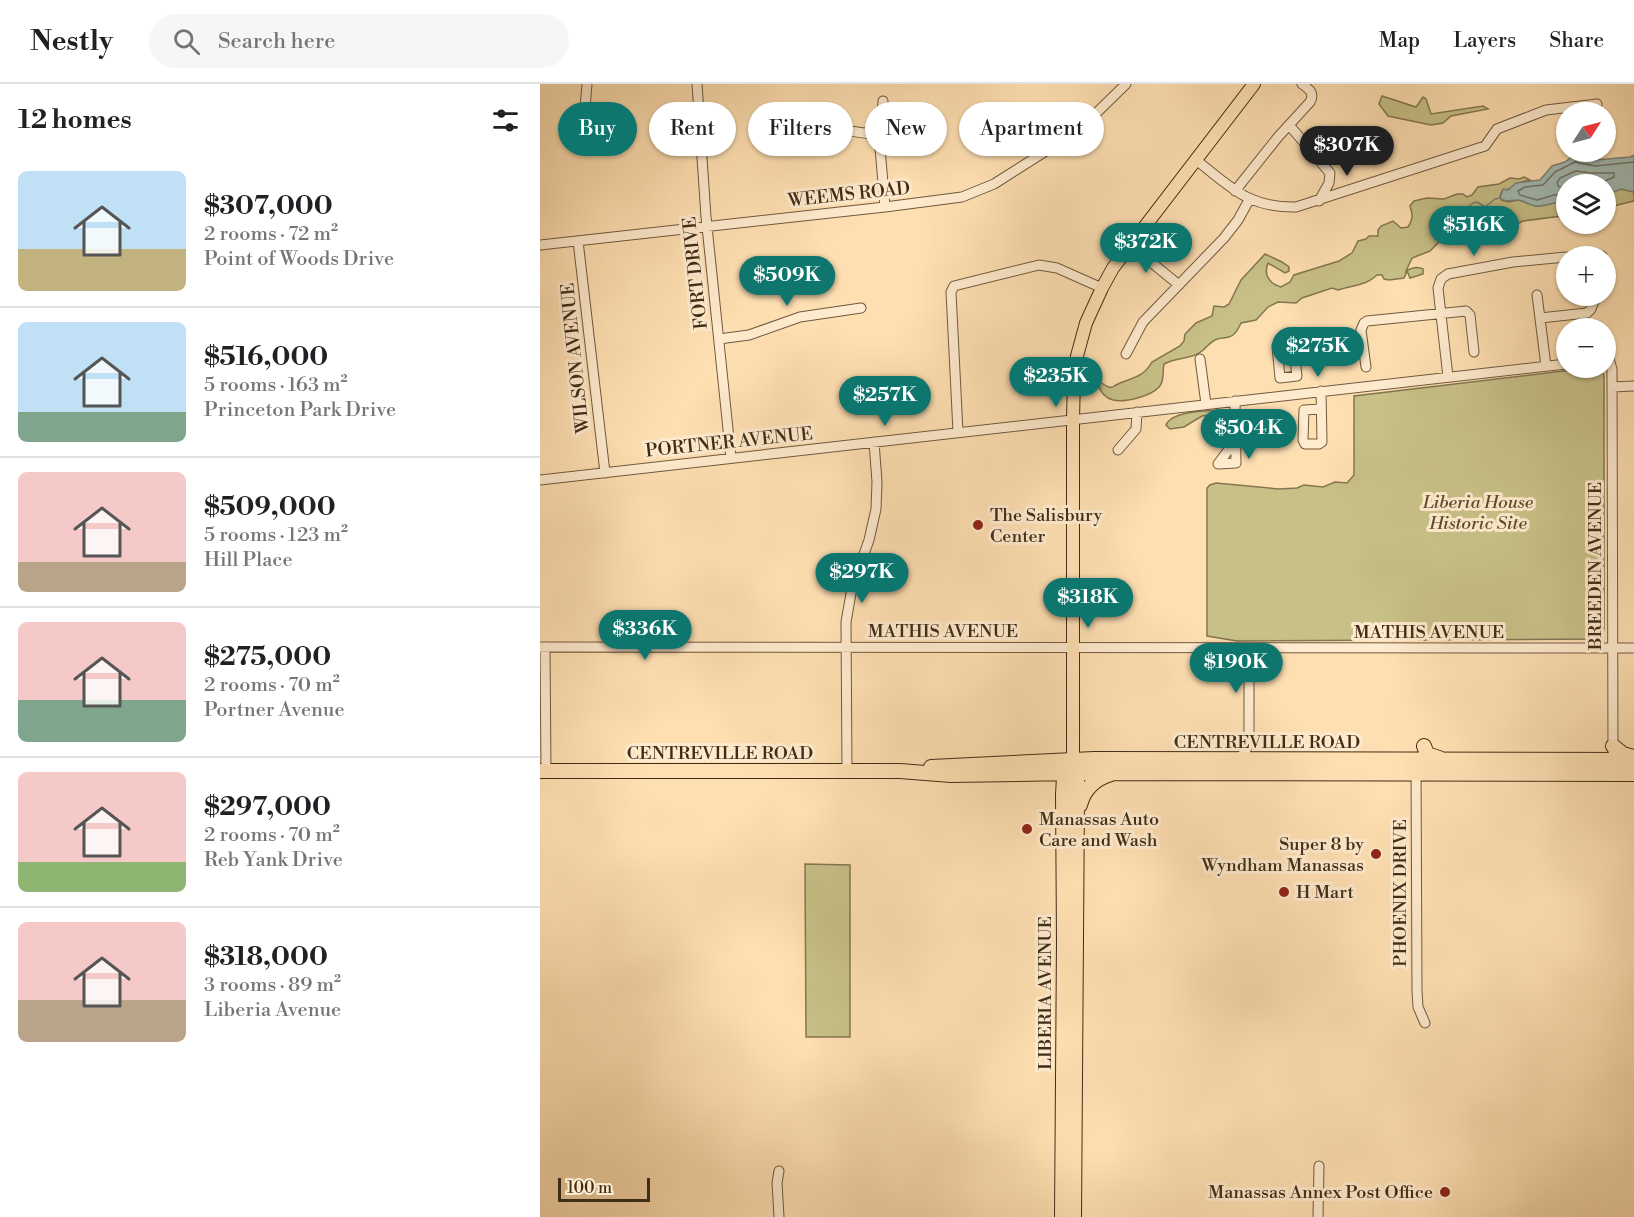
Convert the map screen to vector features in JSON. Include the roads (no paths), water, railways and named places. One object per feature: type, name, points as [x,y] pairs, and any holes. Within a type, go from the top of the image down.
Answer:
[{"type":"highway","points":[[1424,746],[1427,754],[1447,761]]},
{"type":"highway","points":[[1613,746],[1634,759]]},
{"type":"highway","name":"CENTREVILLE ROAD","points":[[543,771],[900,771],[951,775],[1035,773],[1072,766],[1114,773],[1416,767],[1614,767],[1634,759]]},
{"type":"highway","name":"CENTREVILLE ROAD","points":[[900,771],[950,765],[1072,766],[1280,760],[1416,767],[1447,761],[1614,767],[1634,774]]},
{"type":"highway","name":"LIBERIA AVENUE","points":[[1062,1217],[1063,794],[1064,778],[1072,766]]},
{"type":"highway","name":"LIBERIA AVENUE","points":[[1072,766],[1077,779],[1074,1217]]},
{"type":"highway","points":[[1035,773],[1054,780],[1063,794]]},
{"type":"highway","points":[[1077,816],[1087,789],[1098,779],[1114,773]]},
{"type":"main road","name":"LIBERIA AVENUE","points":[[1072,766],[1073,420],[1077,356],[1086,323],[1102,288],[1130,245],[1254,84]]},
{"type":"street","points":[[585,102],[587,84]]},
{"type":"street","name":"FORT DRIVE","points":[[697,84],[706,227],[731,458]]},
{"type":"street","name":"WEEMS ROAD","points":[[540,245],[962,197],[994,184],[1079,130],[1126,84]]},
{"type":"street","points":[[1235,191],[1312,99],[1311,92],[1302,84]]},
{"type":"street","points":[[1196,160],[1249,200],[1278,207],[1291,207],[1319,201],[1485,146],[1497,129],[1546,110],[1556,109]]},
{"type":"street","points":[[1289,125],[1330,173],[1329,183],[1319,201]]},
{"type":"street","points":[[882,156],[885,207]]},
{"type":"street","points":[[1126,354],[1143,322],[1224,238],[1238,220],[1249,200]]},
{"type":"street","name":"WILSON AVENUE","points":[[578,241],[605,473]]},
{"type":"street","points":[[1130,245],[1179,285]]},
{"type":"street","points":[[1448,377],[1438,284],[1445,275],[1513,262],[1556,258]]},
{"type":"street","points":[[958,432],[951,292],[954,286],[1039,265],[1057,268],[1102,288]]},
{"type":"street","points":[[1537,295],[1546,366]]},
{"type":"street","points":[[1540,318],[1587,313],[1592,306]]},
{"type":"street","points":[[718,339],[749,335],[800,317],[861,308]]},
{"type":"street","points":[[1366,367],[1361,330],[1364,323],[1466,311],[1469,312],[1474,352]]},
{"type":"street","points":[[1200,358],[1206,404]]},
{"type":"street","name":"PORTNER AVENUE","points":[[540,480],[1556,365]]},
{"type":"street","points":[[1287,377],[1289,395]]},
{"type":"street","name":"BREEDEN AVENUE","points":[[1612,378],[1614,767]]},
{"type":"street","points":[[1612,387],[1634,386]]},
{"type":"street","points":[[1321,391],[1321,409]]},
{"type":"street","points":[[1235,401],[1236,441]]},
{"type":"street","points":[[1118,450],[1136,429],[1137,412]]},
{"type":"street","points":[[847,771],[848,606],[872,531],[876,509],[874,442]]},
{"type":"street","points":[[543,647],[543,771]]},
{"type":"street","name":"MATHIS AVENUE","points":[[543,647],[1634,648]]},
{"type":"street","points":[[1235,760],[1245,753],[1250,740],[1249,648]]},
{"type":"street","points":[[1250,740],[1258,753],[1280,760]]},
{"type":"street","name":"PHOENIX DRIVE","points":[[1416,767],[1417,991],[1418,1007],[1425,1023]]},
{"type":"street","points":[[1318,1217],[1319,1166]]},
{"type":"street","points":[[779,1171],[777,1184],[780,1217]]},
{"type":"water","points":[[1634,155],[1634,192],[1621,189],[1616,191],[1616,174],[1556,174],[1556,203],[1534,206],[1518,200],[1507,201],[1500,198],[1503,189],[1508,190],[1516,183],[1540,180],[1552,166],[1565,162],[1616,162],[1616,158]]},
{"type":"waterway","points":[[1454,218],[1473,203],[1477,202],[1485,207],[1500,198]]},
{"type":"place","name":"The Salisbury Center","points":[[978,525]]},
{"type":"place","name":"Manassas Auto Care and Wash","points":[[1027,829]]},
{"type":"place","name":"Super 8 by Wyndham Manassas","points":[[1376,854]]},
{"type":"place","name":"H Mart","points":[[1284,892]]},
{"type":"place","name":"Manassas Annex Post Office","points":[[1445,1192]]},
{"type":"park label","name":"Liberia House Historic Site","points":[[1478,512]]}]
